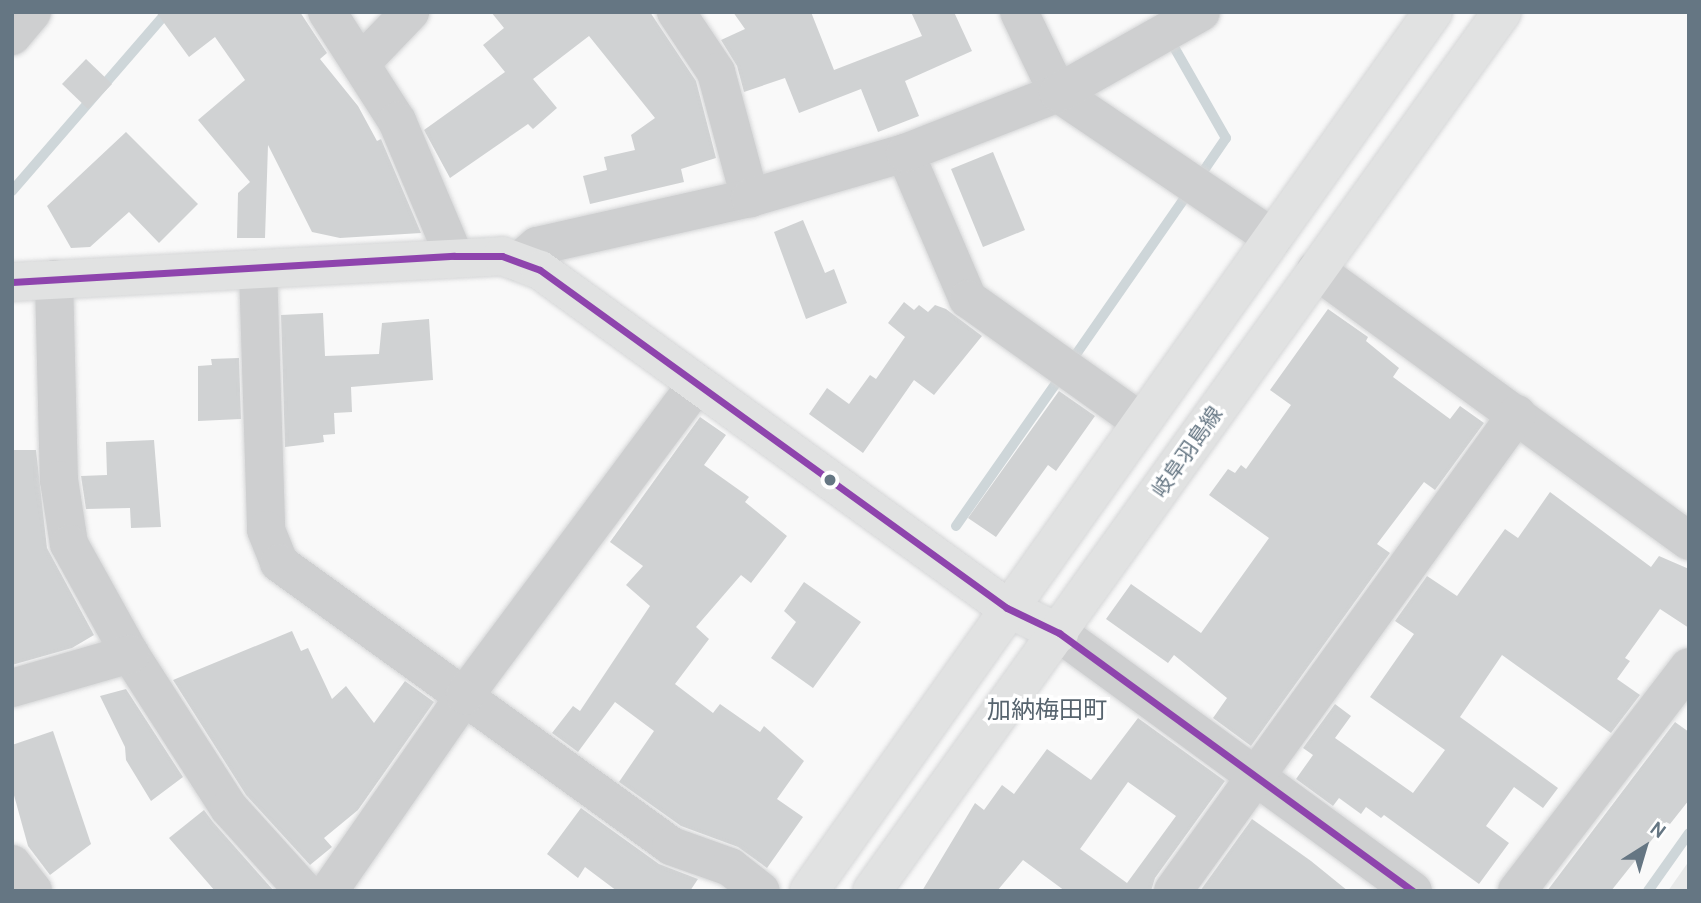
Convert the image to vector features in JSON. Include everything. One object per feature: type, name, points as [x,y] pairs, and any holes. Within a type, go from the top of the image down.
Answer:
[{"type":"main road","points":[[809,891],[1007,608],[1433,12]]},
{"type":"main road","name":"岐阜羽島線","points":[[872,891],[1502,12]]},
{"type":"main road","points":[[12,282],[454,256],[502,256],[540,270],[1007,608],[1059,633]]},
{"type":"street","points":[[12,36],[32,12]]},
{"type":"street","points":[[327,12],[397,121],[454,256]]},
{"type":"street","points":[[361,63],[410,12]]},
{"type":"street","points":[[676,12],[716,72],[750,198]]},
{"type":"street","points":[[1020,12],[1058,93],[1273,238]]},
{"type":"street","points":[[518,262],[537,246],[750,198],[905,153],[1058,93],[1187,16]]},
{"type":"street","points":[[905,153],[968,299],[1141,422]]},
{"type":"street","points":[[258,269],[266,530],[279,563],[671,846],[730,867],[761,891]]},
{"type":"street","points":[[1315,270],[1689,541]]},
{"type":"street","points":[[54,279],[59,480],[69,544],[130,654],[229,808],[304,891]]},
{"type":"street","points":[[329,891],[465,695],[697,384]]},
{"type":"street","points":[[1172,891],[1517,414]]},
{"type":"street","points":[[1059,633],[1413,891]]},
{"type":"street","points":[[12,688],[130,654]]},
{"type":"street","points":[[1517,891],[1689,667]]},
{"type":"street","points":[[12,864],[33,891]]},
{"type":"shaded area","points":[[1689,861],[1689,891],[1668,891]]},
{"type":"building","points":[[156,12],[300,12],[327,53],[320,59],[358,106],[377,141],[381,139],[421,233],[340,238],[312,232],[268,145],[265,238],[237,238],[238,193],[250,182],[198,120],[245,80],[215,37],[189,57]]},
{"type":"building","points":[[491,12],[650,12],[696,81],[716,158],[681,169],[684,182],[590,204],[583,176],[607,170],[604,157],[635,150],[631,135],[655,118],[589,36],[533,79],[557,108],[533,129],[528,124],[450,178],[424,130],[505,72],[483,45],[504,28]]},
{"type":"building","points":[[733,12],[811,12],[834,70],[922,36],[911,12],[954,12],[972,51],[905,81],[919,116],[878,132],[861,89],[799,113],[785,78],[744,92],[737,66],[721,40],[745,29]]},
{"type":"building","points":[[86,59],[112,84],[88,109],[62,84]]},
{"type":"building","points":[[126,132],[198,204],[159,243],[129,212],[90,247],[71,248],[47,206]]},
{"type":"building","points":[[993,152],[1025,230],[983,247],[951,169]]},
{"type":"building","points":[[803,220],[825,273],[834,269],[847,303],[806,319],[774,232]]},
{"type":"building","points":[[904,302],[914,310],[919,305],[928,312],[935,305],[946,309],[982,336],[934,395],[914,380],[863,453],[809,414],[827,388],[849,404],[870,375],[876,379],[905,337],[888,323]]},
{"type":"building","points":[[1328,309],[1368,337],[1366,341],[1399,368],[1393,377],[1450,419],[1460,406],[1484,423],[1435,490],[1424,482],[1377,544],[1390,553],[1251,746],[1213,718],[1227,698],[1174,655],[1168,663],[1106,619],[1131,584],[1201,633],[1269,538],[1209,495],[1228,469],[1235,473],[1241,465],[1246,469],[1291,405],[1270,390]]},
{"type":"building","points":[[323,313],[325,356],[379,354],[382,323],[429,319],[433,380],[351,387],[352,412],[334,413],[335,434],[323,435],[324,442],[285,447],[281,315]]},
{"type":"building","points":[[239,358],[241,419],[198,421],[198,366],[212,365],[211,359]]},
{"type":"building","points":[[1059,391],[1095,416],[1056,471],[1048,465],[996,537],[968,518]]},
{"type":"building","points":[[700,417],[726,435],[704,465],[749,497],[745,502],[787,536],[751,583],[741,575],[696,627],[709,639],[675,684],[713,713],[720,704],[760,732],[764,726],[804,761],[777,799],[803,817],[767,868],[738,847],[681,826],[619,782],[654,731],[615,702],[578,752],[552,733],[573,706],[580,711],[650,606],[626,585],[643,566],[610,542]]},
{"type":"building","points":[[154,440],[161,527],[131,528],[130,508],[86,509],[81,476],[107,475],[106,442]]},
{"type":"building","points":[[12,450],[36,450],[47,548],[94,635],[72,648],[12,665]]},
{"type":"building","points":[[1550,492],[1651,567],[1659,556],[1689,569],[1689,628],[1660,609],[1625,658],[1630,661],[1617,679],[1640,695],[1611,733],[1502,655],[1460,717],[1558,788],[1543,808],[1514,787],[1486,826],[1509,843],[1479,884],[1384,815],[1381,818],[1366,807],[1361,814],[1339,798],[1333,806],[1296,779],[1313,755],[1303,748],[1335,704],[1351,716],[1335,738],[1413,793],[1445,750],[1370,697],[1414,634],[1395,621],[1427,576],[1457,596],[1505,529],[1518,538]]},
{"type":"building","points":[[804,582],[861,622],[813,688],[771,658],[796,622],[784,611]]},
{"type":"building","points":[[292,631],[301,651],[308,648],[332,699],[346,686],[374,723],[405,681],[434,702],[358,810],[324,838],[332,847],[310,865],[246,795],[173,680]]},
{"type":"building","points":[[126,689],[183,777],[151,801],[126,760],[125,747],[100,696]]},
{"type":"building","points":[[1138,718],[1225,781],[1155,878],[1151,891],[1065,891],[1023,860],[997,891],[922,891],[975,803],[984,810],[1002,785],[1014,794],[1047,749],[1091,780]],"holes":[[[1128,782],[1176,816],[1127,883],[1080,849]]]},
{"type":"building","points":[[1675,722],[1689,732],[1689,800],[1670,824],[1666,822],[1611,891],[1547,891]]},
{"type":"building","points":[[53,731],[91,844],[50,875],[28,846],[12,788],[12,745]]},
{"type":"building","points":[[581,808],[659,864],[698,879],[690,891],[617,891],[585,867],[578,878],[547,854]]},
{"type":"building","points":[[204,810],[274,891],[215,891],[169,838]]},
{"type":"building","points":[[1252,819],[1311,861],[1348,891],[1200,891]]},
{"type":"waterway","points":[[12,191],[167,12]]},
{"type":"waterway","points":[[1170,40],[1226,138],[1198,179]]},
{"type":"waterway","points":[[1070,363],[1189,192]]},
{"type":"waterway","points":[[956,526],[1061,376]]},
{"type":"waterway","points":[[1648,891],[1689,833]]},
{"type":"transit line","points":[[12,282],[454,256],[502,256],[540,270],[1007,608],[1059,633],[1413,891]]},
{"type":"district","name":"加納梅田町","points":[[1047,710]]}]
